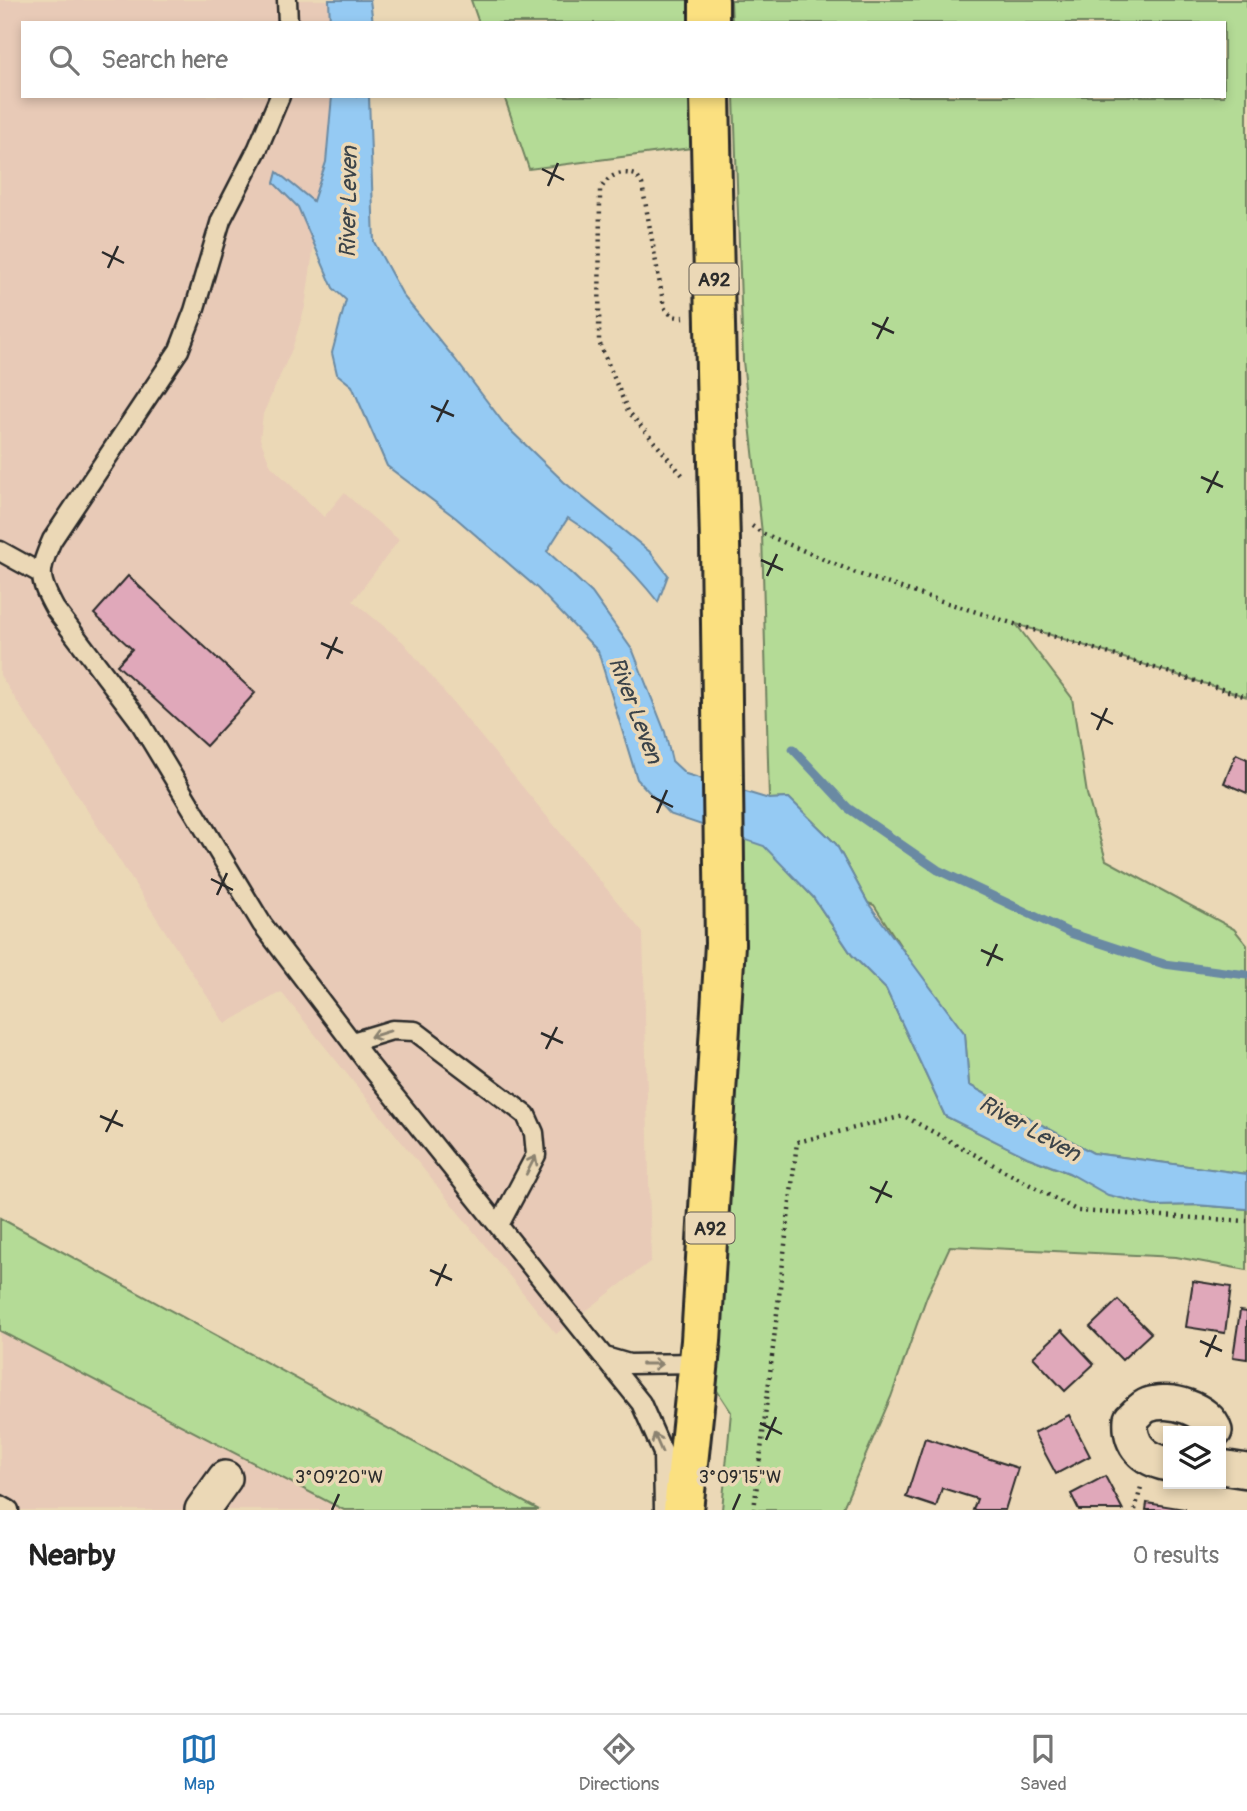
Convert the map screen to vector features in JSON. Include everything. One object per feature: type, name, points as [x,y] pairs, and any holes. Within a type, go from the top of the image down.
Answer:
[{"type":"highway","points":[[709,0],[709,21]]},
{"type":"highway","name":"A92","points":[[683,1510],[699,1363],[709,1230],[725,944],[710,98]]},
{"type":"street","points":[[1163,1463],[1139,1451],[1130,1433],[1131,1419],[1147,1405],[1177,1404],[1194,1410],[1214,1426]]},
{"type":"street","points":[[202,1510],[225,1478]]},
{"type":"lane","points":[[287,0],[288,21]]},
{"type":"lane","points":[[279,98],[258,148],[221,220],[194,312],[179,350],[52,540],[40,573],[46,593],[55,609],[138,719],[262,923],[352,1042],[641,1403],[663,1453],[664,1510]]},
{"type":"lane","points":[[0,551],[40,573]]},
{"type":"lane","points":[[352,1042],[392,1030],[415,1031],[526,1115],[534,1133],[536,1155],[499,1225]]},
{"type":"lane","points":[[605,1357],[629,1364],[699,1363]]},
{"type":"lane","points":[[0,1505],[9,1510]]},
{"type":"path","points":[[684,477],[628,411],[599,342],[600,190],[606,180],[616,174],[626,172],[636,175],[642,184],[664,307],[675,317],[691,314]]},
{"type":"path","points":[[762,533],[856,573],[1247,697]]},
{"type":"path","points":[[754,1510],[797,1142],[904,1116],[1078,1211],[1247,1222]]},
{"type":"shaded area","points":[[0,0],[329,0],[330,21],[21,21],[21,98],[332,98],[332,120],[305,307],[292,349],[263,414],[260,439],[271,466],[324,517],[344,493],[399,540],[353,601],[403,642],[643,933],[651,1261],[556,1334],[281,992],[225,1024],[0,675]]},
{"type":"shaded area","points":[[0,1331],[265,1469],[345,1510],[0,1510]]},
{"type":"green space","points":[[471,0],[689,0],[689,21],[478,21]]},
{"type":"green space","points":[[731,0],[1247,0],[1247,697],[1016,624],[1072,698],[1087,794],[1106,860],[1234,929],[1247,945],[1247,1174],[1093,1153],[969,1085],[965,1034],[918,973],[874,905],[868,903],[836,844],[789,798],[769,799],[762,533],[743,361],[734,98],[1226,98],[1226,21],[732,21]]},
{"type":"green space","points":[[505,98],[690,98],[691,148],[529,169]]},
{"type":"green space","points":[[723,770],[765,846],[813,897],[852,955],[886,989],[945,1116],[1027,1157],[1154,1206],[1196,1205],[1247,1209],[1247,1270],[1176,1257],[950,1246],[927,1296],[891,1397],[842,1510],[722,1510],[731,1412],[699,1363]]},
{"type":"green space","points":[[0,1218],[539,1510],[344,1510],[0,1331]]},
{"type":"water","points":[[329,0],[370,0],[373,21],[330,21]]},
{"type":"water","name":"River Leven","points":[[332,98],[369,98],[374,242],[404,297],[505,425],[564,482],[650,552],[668,575],[658,602],[617,556],[568,518],[547,551],[592,593],[633,651],[665,732],[672,761],[686,774],[769,799],[789,798],[836,844],[868,903],[965,1034],[969,1085],[1093,1153],[1247,1174],[1247,1209],[1196,1205],[1154,1206],[1108,1195],[1069,1173],[1027,1157],[945,1116],[886,989],[852,955],[813,897],[764,846],[669,814],[637,779],[598,651],[538,589],[456,518],[387,466],[352,386],[337,374],[332,353],[346,300],[333,288],[298,207],[274,183],[277,172],[313,201],[326,162]]},
{"type":"building","points":[[128,576],[255,693],[206,746],[117,665],[132,649],[94,614]]},
{"type":"building","points":[[1236,754],[1247,759],[1247,793],[1224,783]]},
{"type":"building","points":[[1193,1281],[1231,1287],[1225,1333],[1186,1327]]},
{"type":"building","points":[[1118,1300],[1151,1333],[1122,1360],[1090,1327]]},
{"type":"building","points":[[1240,1311],[1247,1312],[1247,1359],[1233,1357]]},
{"type":"building","points":[[1062,1330],[1094,1364],[1065,1391],[1033,1357]]},
{"type":"building","points":[[1069,1415],[1090,1456],[1056,1474],[1034,1433]]},
{"type":"building","points":[[925,1438],[1018,1468],[1005,1510],[973,1510],[977,1499],[942,1488],[936,1507],[906,1497]]},
{"type":"building","points":[[1105,1476],[1123,1510],[1079,1510],[1071,1494]]},
{"type":"building","points":[[1147,1503],[1185,1509],[1185,1510],[1146,1510]]},
{"type":"waterway","points":[[793,749],[848,808],[938,870],[1070,933],[1164,964],[1247,975]]}]
